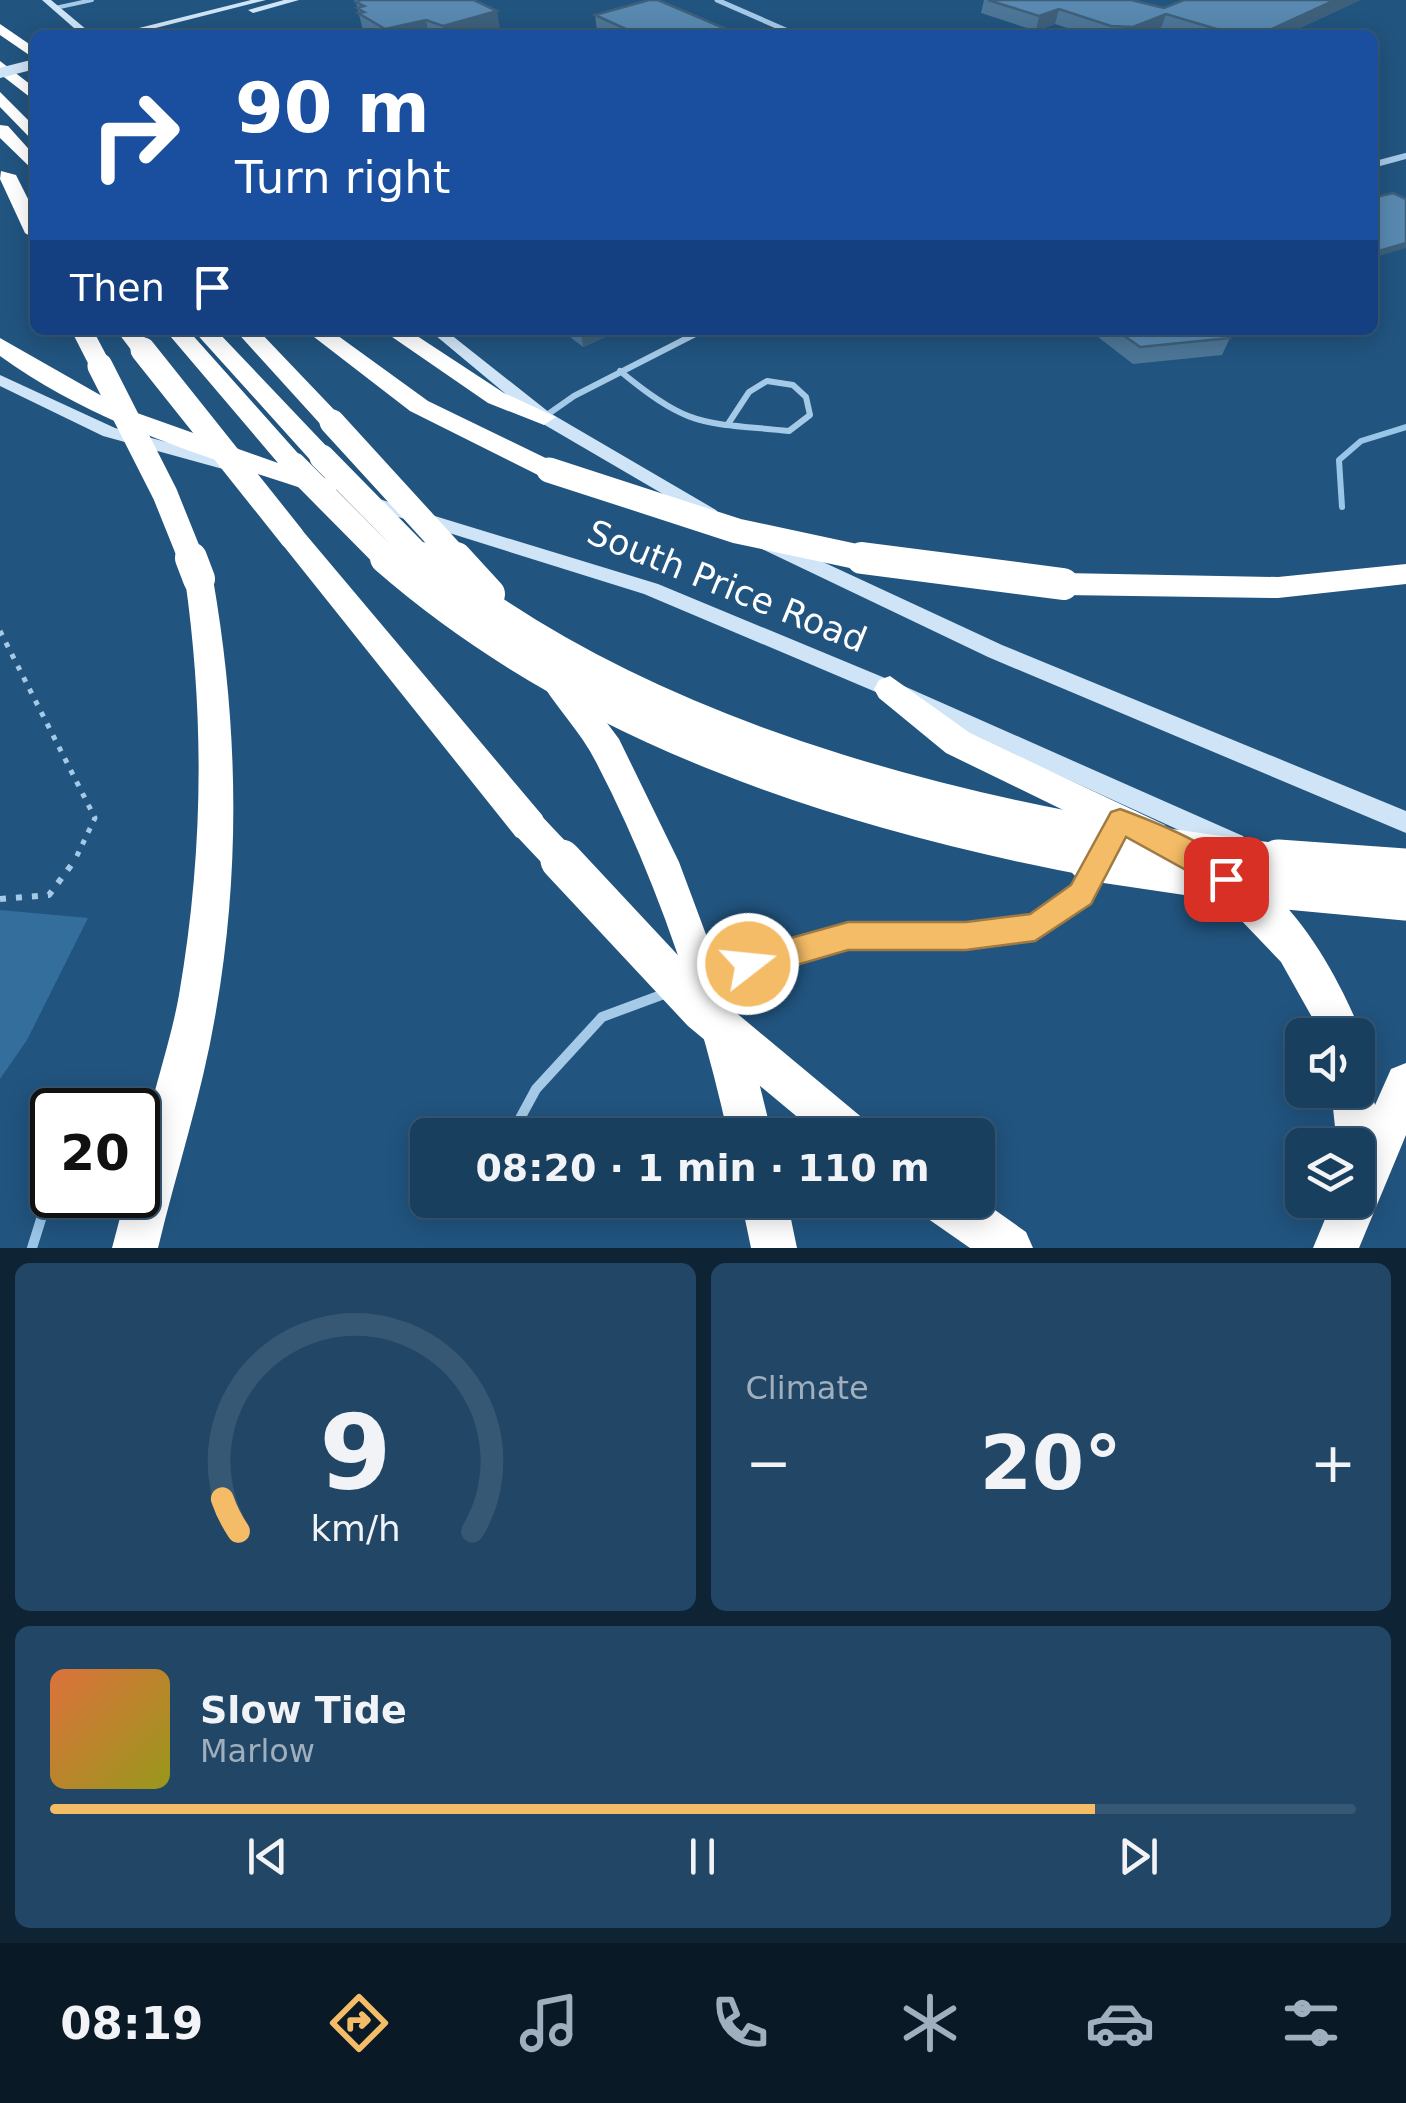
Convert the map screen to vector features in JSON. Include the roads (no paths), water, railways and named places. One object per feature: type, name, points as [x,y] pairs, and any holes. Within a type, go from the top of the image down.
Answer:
[{"type":"highway","points":[[0,28],[30,50]]},
{"type":"highway","points":[[0,70],[30,92]]},
{"type":"highway","points":[[0,70],[30,106]]},
{"type":"highway","points":[[0,97],[30,132]]},
{"type":"highway","points":[[0,128],[30,161]]},
{"type":"highway","points":[[4,171],[30,205]]},
{"type":"highway","points":[[4,171],[30,223]]},
{"type":"highway","points":[[84,335],[165,494],[199,579],[210,640],[219,766],[209,913],[195,1014],[135,1248]]},
{"type":"highway","points":[[181,335],[308,461],[400,540],[486,604],[564,653],[785,754],[923,796],[1102,837],[1332,866],[1406,869]]},
{"type":"highway","points":[[208,335],[386,559],[470,623],[598,698],[777,778],[909,821],[1033,852],[1286,892],[1406,900]]},
{"type":"highway","points":[[251,335],[452,550],[542,659],[607,749],[662,862],[734,1066],[746,1118]]},
{"type":"highway","points":[[323,335],[419,406],[549,470],[624,500],[737,534],[886,564],[1063,584],[1184,590],[1312,586],[1406,574]]},
{"type":"highway","points":[[400,335],[483,390],[544,417]]},
{"type":"highway","points":[[135,340],[529,826],[702,1011],[831,1118]]},
{"type":"highway","points":[[0,346],[79,400],[115,416],[357,498]]},
{"type":"highway","points":[[890,689],[958,743],[1195,858],[1226,879],[1277,924],[1300,951],[1327,995],[1336,1018]]},
{"type":"highway","points":[[1375,1156],[1406,1084]]},
{"type":"highway","points":[[768,1218],[774,1248]]},
{"type":"highway","points":[[966,1218],[1010,1248]]},
{"type":"highway","points":[[1336,1248],[1349,1218]]},
{"type":"main road","points":[[137,30],[257,2],[295,0]]},
{"type":"main road","points":[[170,30],[257,2]]},
{"type":"main road","points":[[51,4],[82,30]]},
{"type":"main road","points":[[0,70],[30,56]]},
{"type":"main road","points":[[0,70],[30,65]]},
{"type":"main road","name":"South Price Road","points":[[442,335],[544,417],[686,502],[840,581],[1406,822]]},
{"type":"main road","name":"South Price Road","points":[[0,380],[110,432],[357,498],[651,589],[890,689],[1406,920]]},
{"type":"street","points":[[717,0],[786,30]]},
{"type":"street","points":[[1378,163],[1406,156]]},
{"type":"lane","points":[[51,4],[92,0]]},
{"type":"lane","points":[[544,417],[620,371],[693,335]]},
{"type":"lane","points":[[620,371],[684,418],[728,424],[790,431],[810,415],[811,406],[804,393],[791,384],[764,381],[753,387],[728,424]]},
{"type":"lane","points":[[748,964],[848,936],[966,936],[1035,927],[1081,894],[1120,821]]},
{"type":"lane","points":[[521,1118],[536,1089],[602,1017],[664,994]]},
{"type":"waterway","points":[[1342,507],[1339,460],[1361,441],[1406,427]]},
{"type":"waterway","points":[[32,1248],[41,1218]]}]
